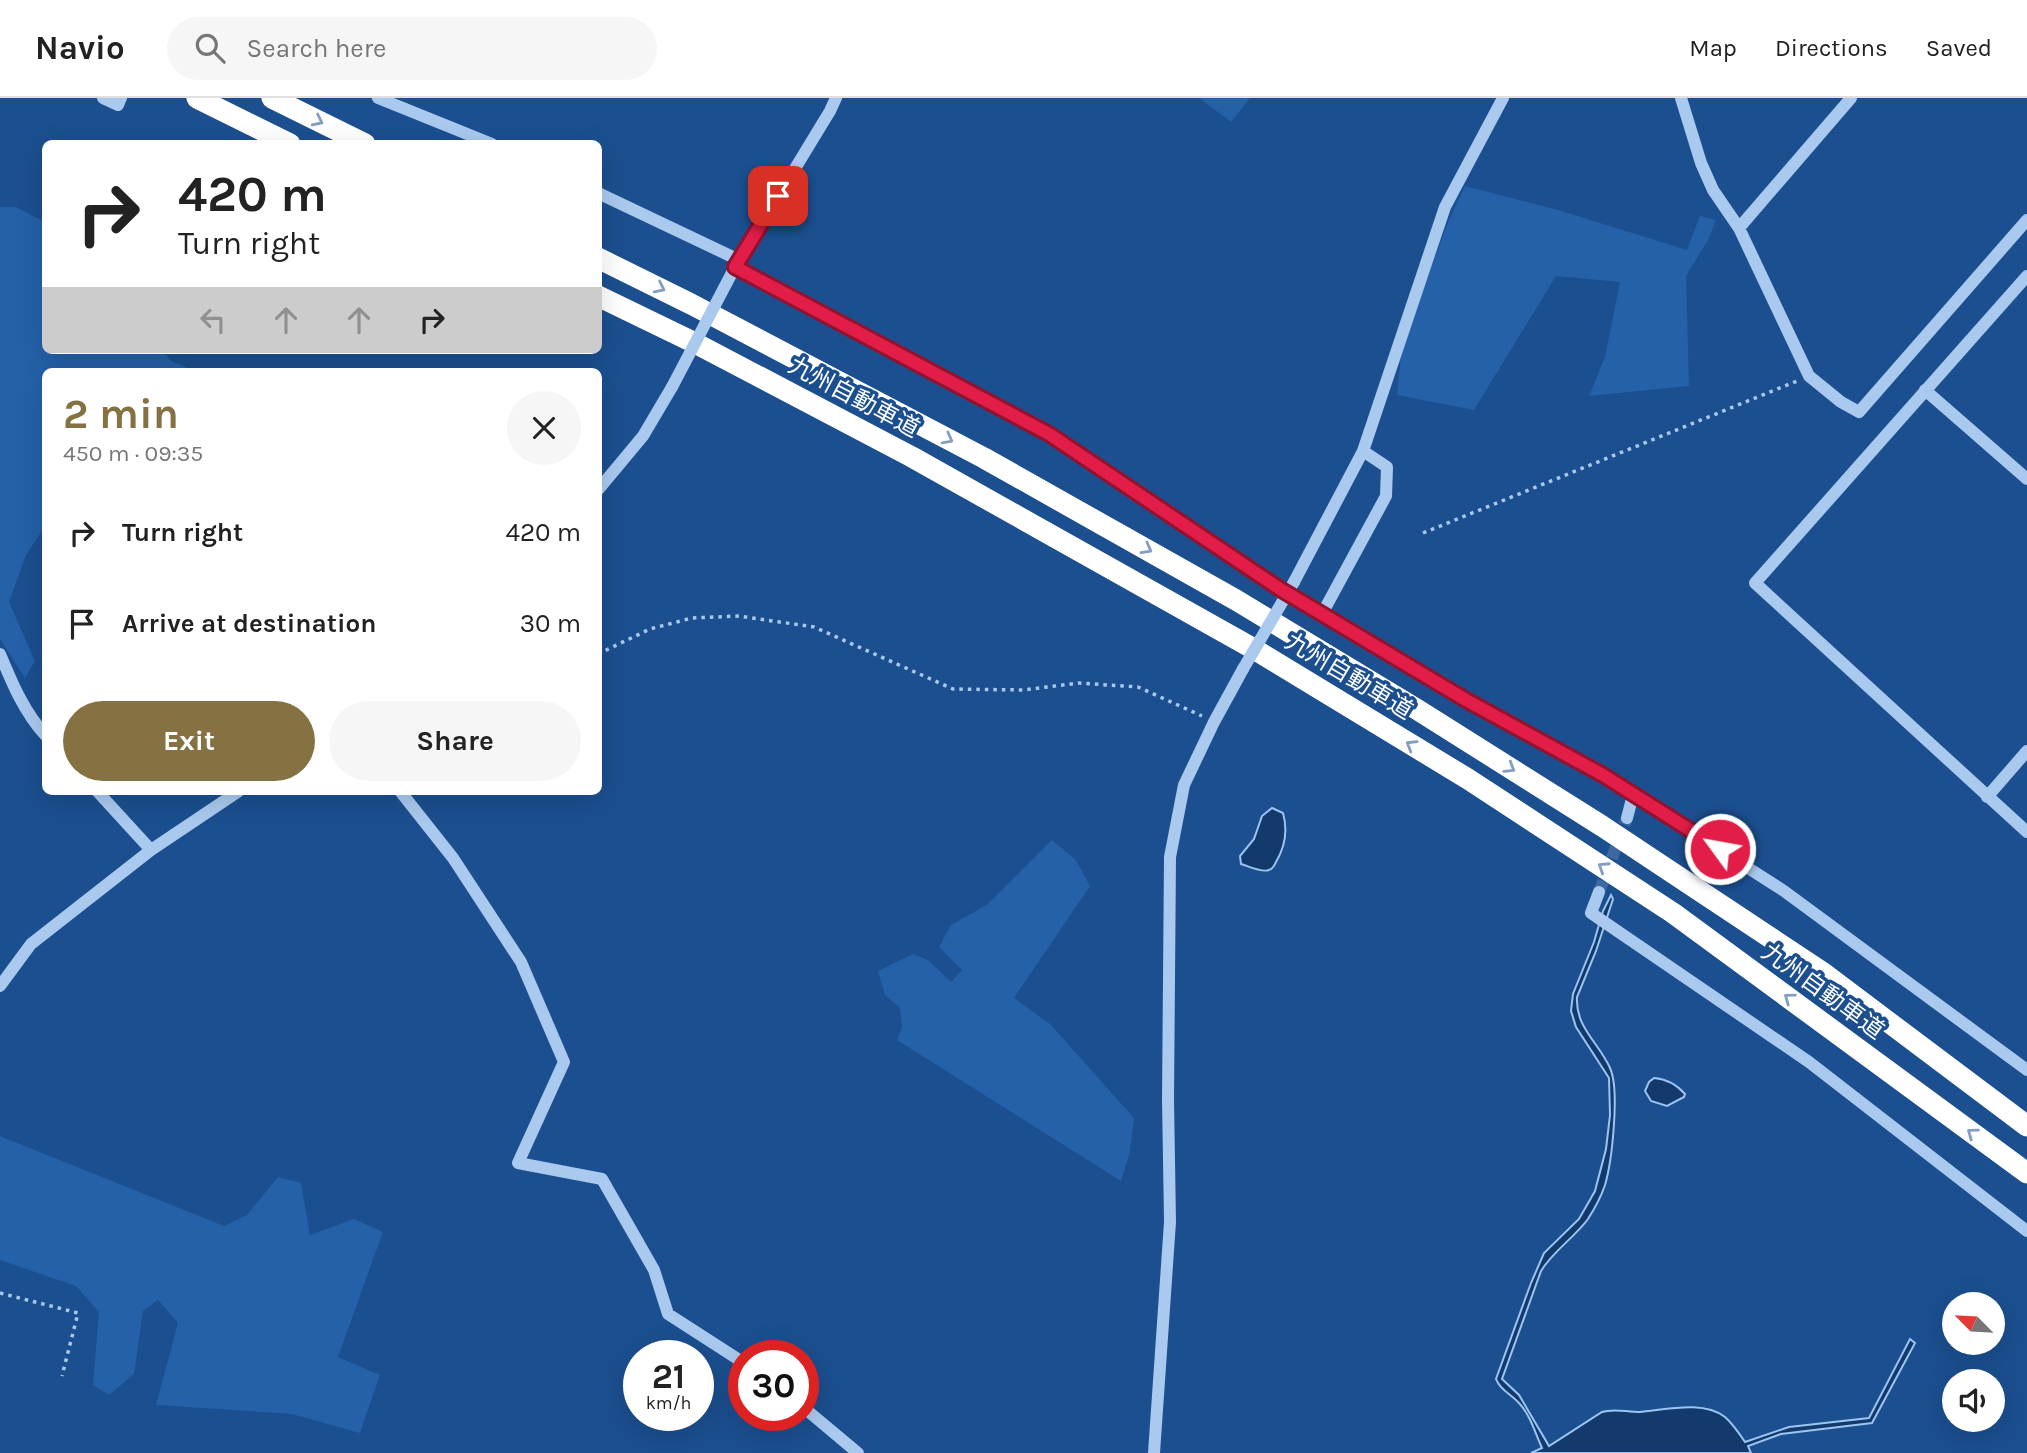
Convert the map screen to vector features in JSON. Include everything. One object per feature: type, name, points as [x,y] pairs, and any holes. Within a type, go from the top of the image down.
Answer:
[{"type":"highway","points":[[197,98],[282,140]]},
{"type":"highway","points":[[272,98],[357,140]]},
{"type":"highway","name":"九州自動車道","points":[[602,260],[985,458],[1236,600],[1406,703],[1602,826],[1822,972],[2027,1126]]},
{"type":"highway","name":"九州自動車道","points":[[602,298],[695,343],[912,457],[1254,649],[1456,772],[1673,913],[2027,1174]]},
{"type":"street","points":[[103,98],[118,105],[121,98]]},
{"type":"street","points":[[377,98],[482,140]]},
{"type":"street","points":[[602,485],[643,436],[737,264],[836,98]]},
{"type":"street","points":[[1154,1453],[1170,1222],[1170,857],[1184,785],[1214,722],[1294,582],[1363,451],[1445,207],[1503,98]]},
{"type":"street","points":[[1681,98],[1701,163],[1713,190],[1739,228],[1809,376],[1841,402],[1859,412],[2027,220]]},
{"type":"street","points":[[1739,228],[1851,98]]},
{"type":"street","points":[[602,195],[737,264],[1049,434],[1227,555],[1466,700],[1633,794],[1784,891],[2027,1070]]},
{"type":"street","points":[[2027,276],[1755,583],[2027,832]]},
{"type":"street","points":[[1925,390],[2027,479]]},
{"type":"street","points":[[1322,614],[1386,496],[1387,467],[1363,451]]},
{"type":"street","points":[[0,653],[28,712],[42,731]]},
{"type":"street","points":[[1987,797],[2027,751]]},
{"type":"street","points":[[1627,818],[1633,794]]},
{"type":"street","points":[[100,795],[151,850]]},
{"type":"street","points":[[0,986],[31,944],[151,850],[233,795]]},
{"type":"street","points":[[403,795],[453,858],[521,962],[564,1062],[519,1163],[602,1179],[654,1270],[668,1314],[728,1353]]},
{"type":"street","points":[[1599,892],[1591,913],[1809,1062],[2027,1231]]},
{"type":"street","points":[[819,1420],[858,1453]]},
{"type":"path","points":[[1423,533],[1809,376]]},
{"type":"path","points":[[602,652],[650,629],[692,618],[740,616],[814,627],[953,689],[1023,690],[1079,683],[1138,687],[1214,722]]},
{"type":"path","points":[[0,1293],[78,1313],[62,1376]]},
{"type":"shaded area","points":[[1199,98],[1250,98],[1231,122]]},
{"type":"shaded area","points":[[1465,186],[1558,210],[1687,250],[1700,216],[1716,220],[1708,240],[1686,276],[1689,386],[1589,396],[1605,357],[1620,282],[1556,276],[1474,410],[1397,395],[1402,346],[1449,220]]},
{"type":"shaded area","points":[[0,207],[16,207],[42,220],[42,354],[165,354],[171,361],[188,368],[42,368],[42,531],[26,555],[9,602],[35,661],[25,678],[0,639]]},
{"type":"shaded area","points":[[1272,808],[1283,813],[1285,826],[1283,845],[1274,866],[1263,871],[1241,864],[1240,856],[1254,839],[1262,816]]},
{"type":"shaded area","points":[[1052,840],[1076,860],[1090,886],[1014,998],[1050,1024],[1134,1118],[1130,1152],[1121,1181],[897,1040],[902,1027],[900,1008],[885,995],[878,971],[913,954],[928,960],[951,982],[962,970],[939,947],[951,925],[988,904]]},
{"type":"shaded area","points":[[1611,895],[1613,899],[1596,951],[1577,997],[1577,1008],[1584,1026],[1605,1059],[1613,1078],[1614,1126],[1608,1174],[1602,1194],[1588,1219],[1541,1271],[1502,1379],[1519,1395],[1549,1446],[1602,1412],[1639,1412],[1683,1407],[1706,1409],[1725,1417],[1745,1442],[1789,1427],[1869,1418],[1910,1339],[1915,1343],[1872,1423],[1781,1434],[1748,1446],[1751,1453],[1531,1453],[1542,1448],[1530,1419],[1496,1379],[1544,1253],[1579,1219],[1595,1191],[1606,1149],[1610,1115],[1609,1078],[1576,1027],[1571,1011],[1573,994]]},
{"type":"shaded area","points":[[1654,1078],[1675,1085],[1685,1094],[1684,1097],[1667,1106],[1651,1101],[1645,1091]]},
{"type":"shaded area","points":[[0,1136],[224,1226],[247,1215],[278,1177],[301,1183],[310,1235],[354,1219],[383,1232],[338,1357],[380,1375],[360,1433],[292,1414],[156,1405],[178,1323],[158,1300],[143,1311],[134,1374],[109,1395],[93,1385],[99,1312],[76,1286],[0,1260]]},
{"type":"tunnel","points":[[1599,892],[1627,818]]},
{"type":"route","points":[[778,196],[735,267],[1049,434],[1280,589],[1466,700],[1603,775],[1720,849]]}]
